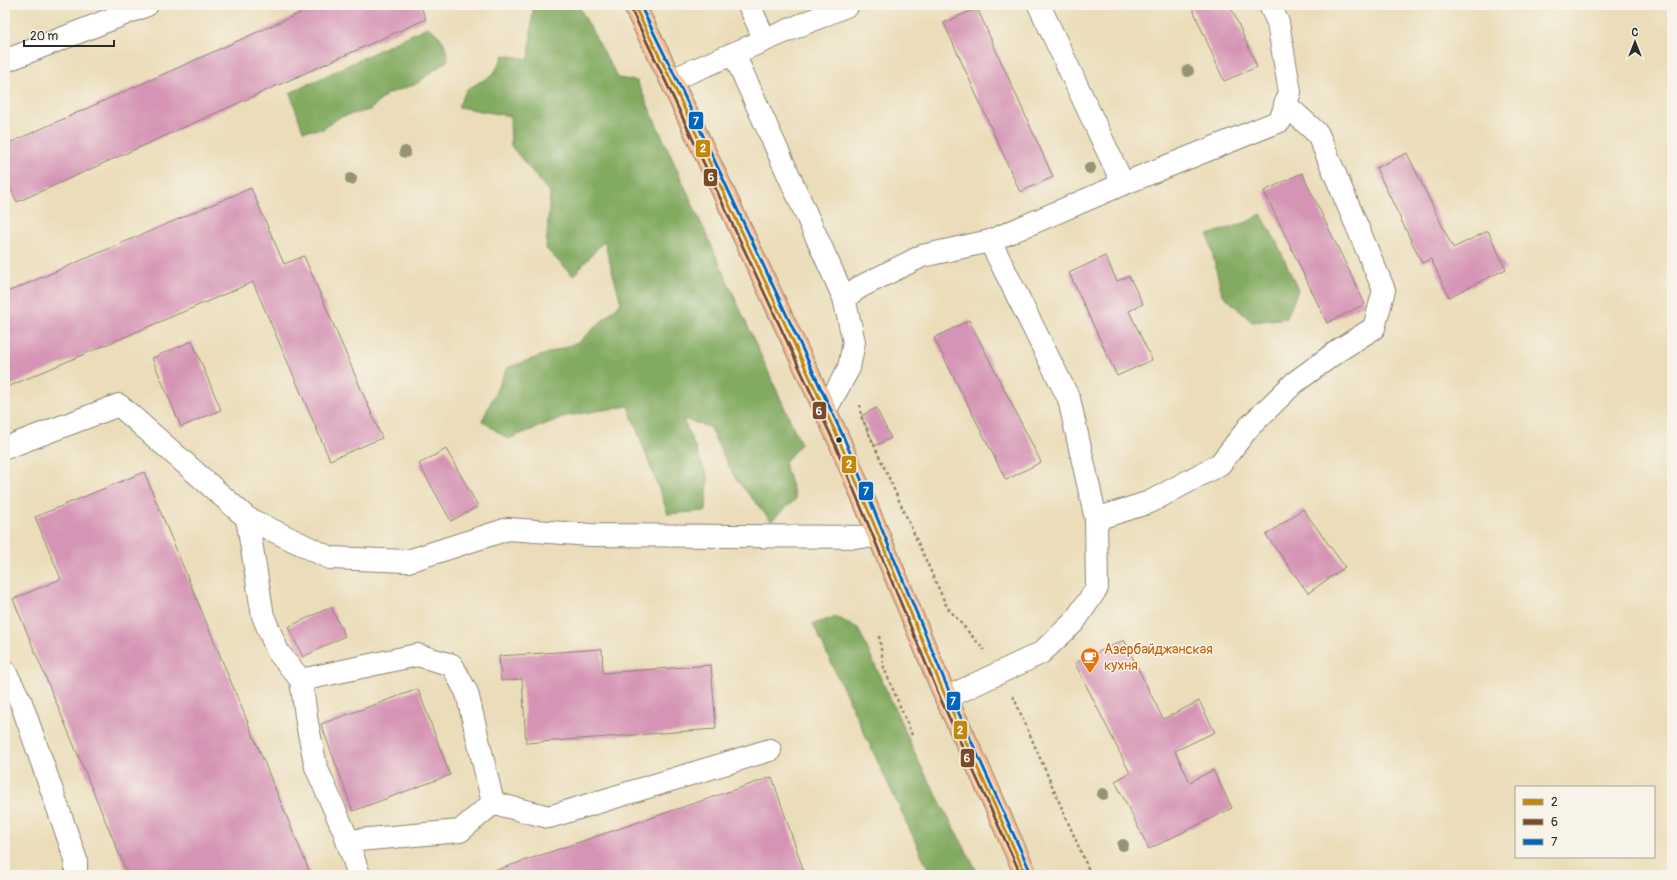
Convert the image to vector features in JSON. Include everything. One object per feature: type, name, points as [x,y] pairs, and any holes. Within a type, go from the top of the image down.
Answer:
[{"type":"main road","points":[[634,5],[671,80],[825,411],[946,698],[1026,875]]},
{"type":"lane","points":[[5,61],[147,5]]},
{"type":"lane","points":[[749,5],[764,40]]},
{"type":"lane","points":[[671,80],[848,5]]},
{"type":"lane","points":[[1039,5],[1123,184]]},
{"type":"lane","points":[[844,298],[860,287],[922,256],[990,241],[1123,184],[1280,121],[1290,92],[1278,23],[1270,5]]},
{"type":"lane","points":[[734,54],[844,298],[854,342],[849,368],[825,411]]},
{"type":"lane","points":[[1096,519],[1150,502],[1220,464],[1249,427],[1294,383],[1339,350],[1374,328],[1384,290],[1318,134],[1286,104]]},
{"type":"lane","points":[[946,698],[1041,652],[1074,622],[1097,588],[1096,519],[1069,399],[990,241]]},
{"type":"lane","points":[[5,448],[119,405],[247,518],[330,558],[408,561],[508,529],[590,535],[879,537]]},
{"type":"lane","points":[[247,518],[263,616],[278,652],[302,680],[307,722],[316,768],[347,842],[358,875]]},
{"type":"lane","points":[[302,680],[417,655],[452,664],[467,692],[493,803]]},
{"type":"lane","points":[[5,672],[21,702],[76,860],[76,875]]},
{"type":"lane","points":[[493,803],[549,817],[770,750]]},
{"type":"lane","points":[[347,842],[460,831],[493,803]]},
{"type":"path","points":[[859,401],[861,416],[947,606],[1002,671],[1091,875]]},
{"type":"path","points":[[879,636],[884,668],[912,734]]},
{"type":"green space","points":[[532,5],[578,5],[618,78],[637,81],[801,444],[784,463],[796,499],[771,521],[735,478],[709,427],[683,419],[708,478],[706,511],[668,514],[628,406],[566,416],[508,439],[482,421],[507,368],[579,342],[621,303],[604,241],[573,276],[546,249],[550,193],[511,146],[510,116],[458,107],[467,89],[493,75],[504,55],[529,59]]},
{"type":"green space","points":[[427,27],[436,33],[442,40],[447,50],[448,60],[416,84],[387,94],[370,110],[340,117],[323,129],[303,131],[290,93]]},
{"type":"green space","points":[[1261,214],[1277,243],[1298,290],[1287,318],[1252,322],[1222,294],[1208,235],[1247,222]]},
{"type":"green space","points":[[836,617],[858,628],[920,764],[979,875],[931,875],[813,624]]},
{"type":"building","points":[[318,5],[420,5],[426,19],[17,202],[5,176],[5,145]]},
{"type":"building","points":[[1191,5],[1230,5],[1257,67],[1224,81]]},
{"type":"building","points":[[977,8],[1053,177],[1020,192],[944,23]]},
{"type":"building","points":[[1407,153],[1453,248],[1488,231],[1506,269],[1449,297],[1431,259],[1422,263],[1376,168]]},
{"type":"building","points":[[1302,173],[1365,304],[1327,323],[1264,191]]},
{"type":"building","points":[[251,188],[284,264],[304,256],[382,438],[330,460],[253,282],[5,388],[5,293]]},
{"type":"building","points":[[1105,256],[1117,281],[1129,276],[1143,304],[1129,311],[1152,360],[1117,376],[1069,273]]},
{"type":"building","points":[[969,320],[1041,462],[1006,480],[934,338]]},
{"type":"building","points":[[192,341],[221,410],[181,427],[152,358]]},
{"type":"building","points":[[876,408],[891,438],[875,446],[861,416]]},
{"type":"building","points":[[446,449],[478,506],[451,521],[419,464]]},
{"type":"building","points":[[144,472],[311,875],[128,875],[13,599],[61,579],[35,517]]},
{"type":"building","points":[[1303,509],[1345,567],[1308,593],[1266,535]]},
{"type":"building","points":[[331,607],[345,636],[303,657],[288,627]]},
{"type":"building","points":[[1124,640],[1163,719],[1199,701],[1215,732],[1175,751],[1190,782],[1213,770],[1232,808],[1149,849],[1115,781],[1130,773],[1075,663]]},
{"type":"building","points":[[602,649],[603,673],[711,665],[716,729],[526,743],[522,679],[501,681],[499,656]]},
{"type":"building","points":[[418,689],[450,775],[353,811],[321,724]]},
{"type":"building","points":[[772,777],[805,875],[482,875]]},
{"type":"transit line","name":"2","points":[[634,5],[671,80],[839,440],[946,698],[1026,875]]},
{"type":"transit line","name":"7","points":[[640,5],[676,78],[844,438],[951,696],[1031,873]]},
{"type":"transit line","name":"6","points":[[630,7],[834,442],[941,700],[1021,875]]},
{"type":"place","name":"Азербайджанская кухня","points":[[1090,674]]}]
